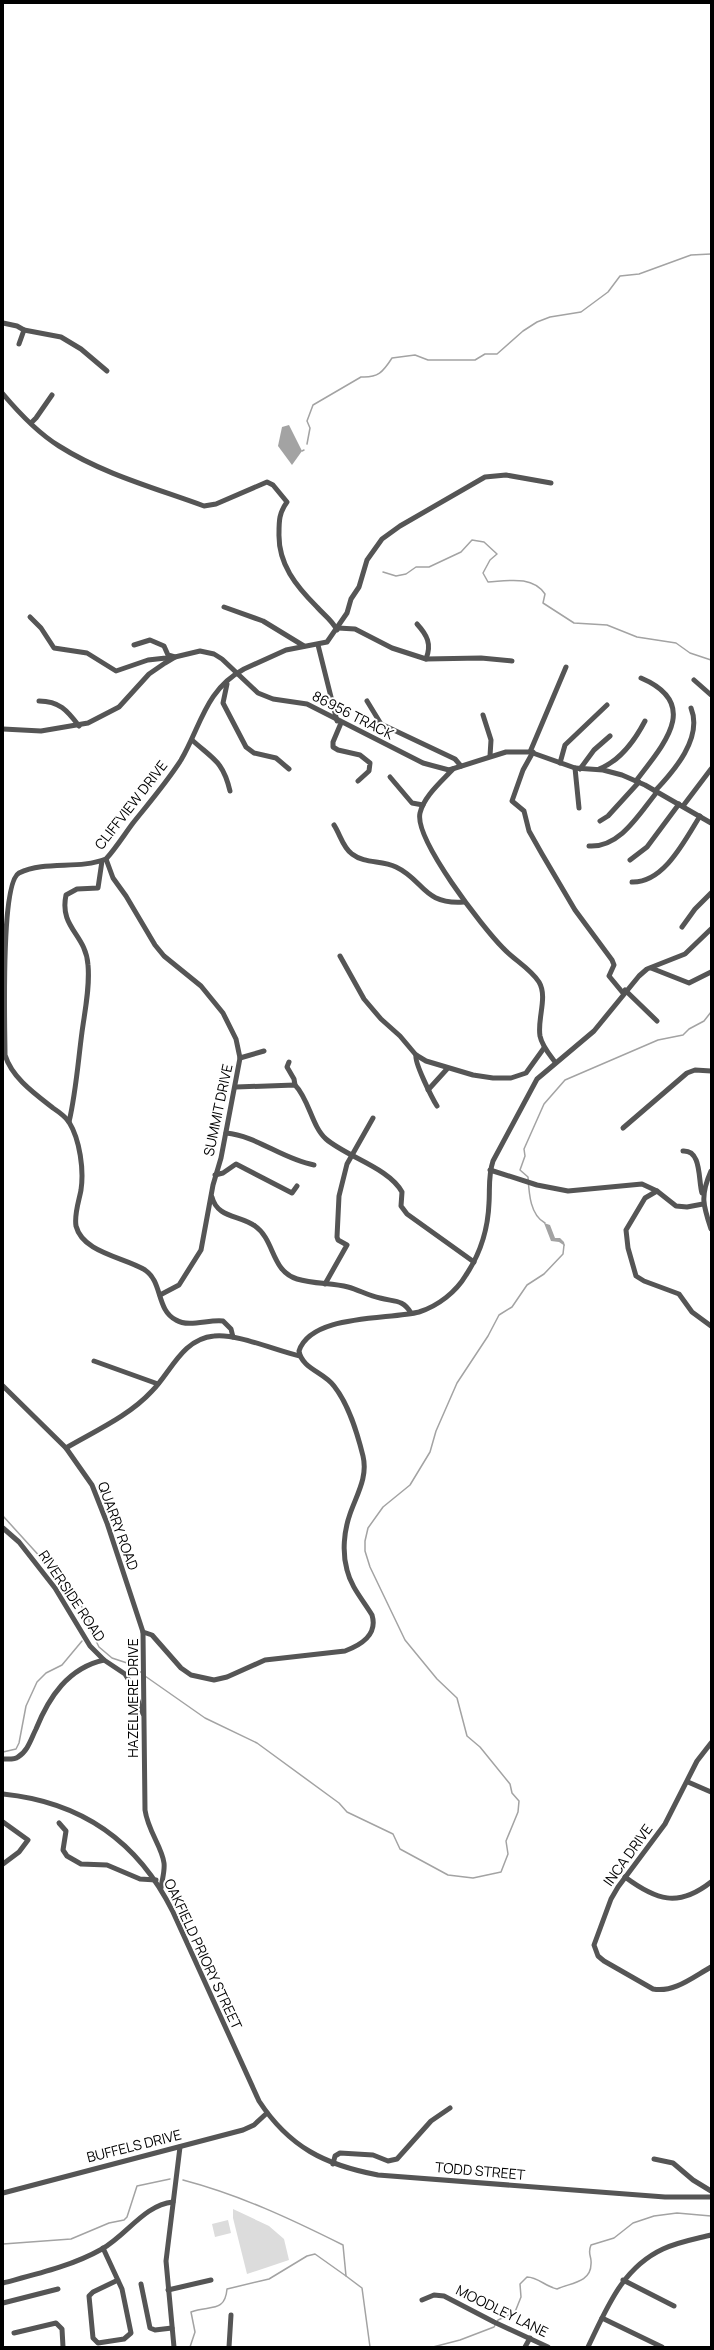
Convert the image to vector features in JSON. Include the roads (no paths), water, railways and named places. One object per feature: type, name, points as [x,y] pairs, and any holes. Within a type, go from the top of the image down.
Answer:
[{"type":"street","points":[[3,323],[17,326],[24,330],[60,337],[81,348],[107,372]]},
{"type":"street","points":[[19,344],[24,330]]},
{"type":"street","points":[[3,394],[31,423],[59,446],[105,470],[204,506],[216,504],[267,482],[273,486],[287,502],[279,515],[278,547],[281,557],[291,577],[338,629]]},
{"type":"street","points":[[31,423],[52,395]]},
{"type":"street","points":[[358,781],[369,771],[370,763],[360,755],[338,750],[333,747],[339,722],[318,645],[327,642],[338,629],[359,587],[367,560],[382,539],[400,526],[485,477],[506,475],[551,483]]},
{"type":"street","points":[[224,607],[263,621],[304,646]]},
{"type":"street","points":[[30,617],[41,628],[54,648],[87,653],[112,670],[120,670],[148,660],[175,657]]},
{"type":"street","points":[[417,624],[429,641],[429,651],[426,659]]},
{"type":"street","points":[[338,629],[355,629],[392,648],[426,659],[481,658],[512,661]]},
{"type":"street","points":[[134,645],[150,640],[164,646],[168,655],[175,657]]},
{"type":"street","name":"CLIFFVIEW DRIVE","points":[[69,1122],[18,1078],[8,1063],[5,1050],[6,911],[12,881],[18,873],[51,866],[88,865],[104,860],[177,765],[192,740],[207,704],[227,683],[238,673],[286,650],[318,645]]},
{"type":"street","name":"86956 TRACK","points":[[3,729],[41,731],[79,726],[112,712],[149,674],[175,657],[189,653],[207,652],[222,659],[238,673],[251,688],[262,695],[300,702],[417,761],[440,768],[453,769],[506,752],[531,752],[578,769],[613,772],[638,782],[710,820]]},
{"type":"street","points":[[566,667],[523,770],[512,801],[524,811],[529,831],[542,854],[579,916],[612,960],[614,965],[609,976],[657,1021]]},
{"type":"street","points":[[600,821],[608,816],[638,782],[666,737],[674,712],[672,701],[661,689],[641,678]]},
{"type":"street","points":[[694,680],[711,695]]},
{"type":"street","points":[[227,683],[223,703],[246,747],[254,753],[276,758],[289,769]]},
{"type":"street","points":[[39,702],[49,701],[59,705],[79,726]]},
{"type":"street","points":[[367,701],[381,724],[455,759],[461,766]]},
{"type":"street","points":[[560,763],[565,745],[607,705]]},
{"type":"street","points":[[589,846],[603,846],[614,841],[671,774],[689,742],[694,721],[691,708]]},
{"type":"street","points":[[483,715],[491,740],[490,756]]},
{"type":"street","points":[[596,770],[609,764],[631,744],[645,721]]},
{"type":"street","points":[[579,808],[578,769],[594,750],[610,736]]},
{"type":"street","points":[[192,740],[219,763],[226,774],[230,791]]},
{"type":"street","points":[[453,769],[423,805],[419,816],[421,828],[434,855],[464,902],[500,946],[539,982],[542,993],[540,1030],[544,1048],[555,1062]]},
{"type":"street","points":[[630,860],[647,847],[711,769]]},
{"type":"street","points":[[390,777],[412,803],[423,805]]},
{"type":"street","points":[[632,882],[643,882],[666,866],[681,848],[700,816]]},
{"type":"street","points":[[334,825],[347,850],[355,857],[400,869],[426,892],[438,899],[449,902],[464,902]]},
{"type":"street","points":[[104,860],[98,888],[72,890],[66,895],[65,900],[66,920],[78,935],[88,964],[75,1097],[69,1122],[82,1169],[82,1180],[76,1213],[77,1231],[83,1239],[95,1247],[147,1271],[152,1276],[167,1313],[178,1322],[223,1321],[231,1329],[233,1337]]},
{"type":"street","name":"SUMMIT DRIVE","points":[[104,860],[113,878],[126,896],[155,945],[164,956],[201,986],[223,1013],[236,1040],[240,1058],[236,1088],[215,1175],[199,1255],[179,1285],[160,1295]]},
{"type":"street","points":[[682,927],[711,893]]},
{"type":"street","points":[[66,1448],[126,1412],[146,1397],[158,1384],[170,1365],[194,1344],[213,1336],[233,1337],[300,1356],[299,1351],[305,1339],[334,1325],[374,1317],[411,1313],[429,1308],[442,1300],[459,1285],[474,1262],[488,1220],[490,1170],[537,1079],[555,1062],[594,1031],[624,991],[639,976],[651,968],[685,954],[711,929]]},
{"type":"street","points":[[340,956],[364,999],[416,1055],[426,1061],[446,1069],[493,1078],[511,1078],[526,1073],[544,1048]]},
{"type":"street","points":[[651,968],[689,983],[711,972]]},
{"type":"street","points":[[240,1058],[264,1051]]},
{"type":"street","points":[[416,1055],[417,1066],[423,1074],[428,1090],[437,1106]]},
{"type":"street","points":[[289,1062],[287,1067],[294,1079],[295,1085],[322,1135],[351,1156],[388,1177],[402,1192],[401,1206],[407,1214],[474,1262]]},
{"type":"street","points":[[428,1090],[446,1069]]},
{"type":"street","points":[[623,1128],[687,1073],[695,1070],[711,1071]]},
{"type":"street","points":[[236,1088],[295,1085]]},
{"type":"street","points":[[325,1284],[347,1244],[337,1238],[339,1196],[351,1156],[373,1118]]},
{"type":"street","points":[[226,1132],[245,1135],[268,1149],[314,1165]]},
{"type":"street","points":[[683,1151],[690,1152],[696,1157],[703,1194],[703,1204],[711,1229]]},
{"type":"street","points":[[215,1175],[223,1173],[236,1164],[292,1193],[297,1186]]},
{"type":"street","points":[[490,1170],[557,1190],[575,1191],[638,1184],[657,1191],[676,1206],[687,1207],[703,1204]]},
{"type":"street","points":[[703,1194],[710,1178],[711,1171]]},
{"type":"street","points":[[657,1191],[645,1198],[626,1230],[635,1273],[644,1281],[679,1294],[697,1317],[711,1326]]},
{"type":"street","points":[[212,1196],[220,1211],[252,1224],[260,1231],[276,1262],[284,1272],[297,1279],[349,1288],[380,1298],[403,1302],[411,1313]]},
{"type":"street","name":"HAZELMERE DRIVE","points":[[161,1888],[164,1872],[163,1858],[150,1831],[145,1810],[143,1632],[152,1636],[181,1668],[191,1675],[214,1680],[227,1677],[265,1660],[345,1651],[356,1647],[370,1634],[374,1621],[372,1615],[351,1581],[344,1559],[346,1530],[364,1478],[363,1458],[351,1417],[337,1390],[325,1377],[307,1365],[300,1356]]},
{"type":"street","points":[[94,1361],[158,1384]]},
{"type":"street","name":"QUARRY ROAD","points":[[3,1386],[66,1448],[92,1485],[98,1498],[143,1632]]},
{"type":"street","name":"RIVERSIDE ROAD","points":[[3,1528],[19,1542],[55,1588],[90,1646],[104,1660],[119,1669],[129,1681],[145,1717]]},
{"type":"street","points":[[3,1759],[15,1759],[24,1752],[51,1697],[72,1674],[86,1665],[104,1660]]},
{"type":"street","name":"INCA DRIVE","points":[[711,1743],[697,1761],[688,1782],[665,1824],[611,1899],[596,1938],[595,1951],[598,1956],[646,1986],[661,1991],[678,1986],[711,1967]]},
{"type":"street","points":[[688,1782],[711,1792]]},
{"type":"street","name":"OAKFIELD PRIORY STREET","points":[[3,1794],[54,1804],[93,1822],[128,1848],[156,1880],[253,2089],[267,2113]]},
{"type":"street","points":[[3,1822],[28,1840],[19,1852],[3,1864]]},
{"type":"street","points":[[59,1823],[66,1831],[63,1850],[71,1859],[88,1866],[107,1865],[140,1879],[156,1880]]},
{"type":"street","points":[[625,1878],[646,1892],[664,1898],[689,1896],[711,1882]]},
{"type":"street","points":[[334,2164],[335,2156],[340,2153],[373,2155],[388,2161],[397,2159],[431,2121],[450,2108]]},
{"type":"street","name":"BUFFELS DRIVE","points":[[3,2193],[249,2128],[267,2113]]},
{"type":"street","name":"TODD STREET","points":[[267,2113],[298,2144],[334,2164],[378,2175],[665,2197],[711,2196]]},
{"type":"street","points":[[174,2347],[168,2290],[167,2244],[180,2147]]},
{"type":"street","points":[[654,2159],[673,2163],[693,2180],[711,2190]]},
{"type":"street","points":[[3,2283],[64,2265],[103,2248],[156,2206],[173,2202]]},
{"type":"street","points":[[588,2347],[623,2280],[635,2268],[664,2249],[711,2235]]},
{"type":"street","points":[[103,2248],[118,2280],[124,2294],[131,2333],[124,2338],[98,2343],[93,2338],[89,2296],[93,2292],[118,2280]]},
{"type":"street","points":[[168,2290],[211,2280]]},
{"type":"street","points":[[623,2280],[674,2306]]},
{"type":"street","points":[[141,2284],[150,2328],[155,2330],[172,2328]]},
{"type":"street","points":[[3,2303],[58,2289]]},
{"type":"street","name":"MOODLEY LANE","points":[[422,2300],[434,2295],[444,2296],[496,2323],[548,2347]]},
{"type":"street","points":[[229,2347],[231,2315]]},
{"type":"street","points":[[602,2318],[662,2347]]},
{"type":"street","points":[[14,2333],[56,2323],[62,2329],[63,2347]]},
{"type":"street","points":[[525,2347],[530,2338]]},
{"type":"waterway","points":[[307,444],[310,428],[307,421],[313,405],[361,377],[372,376],[380,373],[392,358],[415,355],[428,360],[475,360],[485,354],[497,354],[523,331],[537,322],[550,317],[581,312],[608,292],[620,276],[639,274],[691,255],[711,254]]},
{"type":"waterway","points":[[383,572],[396,576],[406,574],[416,567],[429,567],[461,552],[472,540],[484,542],[497,554],[490,560],[483,573],[488,582],[519,580],[533,584],[540,588],[545,594],[543,603],[574,623],[607,625],[637,637],[676,643],[690,653],[711,660]]},
{"type":"waterway","points":[[545,1223],[536,1215],[533,1209],[528,1177],[520,1170],[525,1156],[524,1149],[544,1104],[565,1080],[658,1040],[683,1035],[689,1029],[704,1021],[711,1012]]},
{"type":"waterway","points":[[145,1676],[205,1718],[257,1743],[339,1803],[347,1812],[393,1834],[400,1849],[448,1875],[473,1878],[501,1872],[508,1854],[506,1841],[518,1812],[519,1801],[512,1793],[510,1784],[480,1747],[467,1736],[457,1698],[437,1679],[405,1640],[370,1567],[365,1551],[365,1541],[368,1528],[383,1507],[410,1485],[430,1452],[436,1431],[457,1383],[488,1336],[499,1315],[512,1307],[527,1285],[544,1274],[563,1254],[564,1245]]},
{"type":"waterway","points":[[3,1516],[63,1582],[88,1615],[91,1631],[99,1647],[112,1658],[127,1663],[142,1673]]},
{"type":"waterway","points":[[3,1752],[16,1749],[19,1743],[26,1706],[37,1682],[46,1673],[62,1665],[82,1641]]},
{"type":"waterway","points":[[3,2244],[71,2239],[109,2223],[124,2220],[127,2217],[137,2186],[170,2179]]},
{"type":"waterway","points":[[183,2180],[225,2193],[265,2208],[343,2245],[346,2276],[362,2288],[370,2347]]},
{"type":"waterway","points":[[433,2347],[460,2340],[494,2327],[498,2320],[515,2312],[521,2297],[520,2284],[527,2277],[531,2277],[557,2289],[583,2279],[590,2270],[591,2261],[589,2251],[591,2245],[614,2238],[633,2223],[654,2216],[677,2213],[711,2216]]},
{"type":"waterway","points":[[190,2347],[195,2332],[191,2312],[220,2305],[226,2297],[227,2289],[269,2279],[307,2256],[315,2254],[346,2276]]}]
